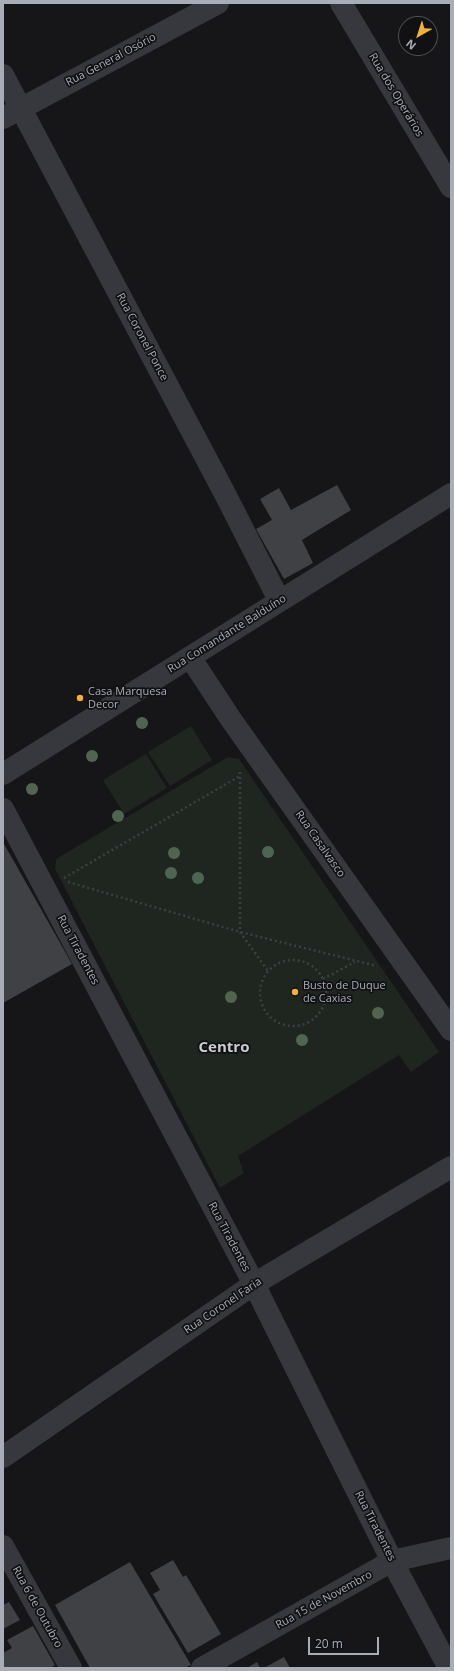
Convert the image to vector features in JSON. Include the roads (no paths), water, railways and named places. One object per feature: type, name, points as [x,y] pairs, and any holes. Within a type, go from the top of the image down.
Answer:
[{"type":"street","name":"Rua General Osório","points":[[11,113],[218,3]]},
{"type":"street","name":"Rua dos Operários","points":[[341,3],[451,187]]},
{"type":"street","name":"Rua Coronel Ponce","points":[[3,75],[11,113],[224,492],[279,600]]},
{"type":"street","name":"Rua Comandante Balduíno","points":[[3,774],[279,600],[451,494]]},
{"type":"street","name":"Rua Casalvasco","points":[[190,657],[230,718],[451,1030]]},
{"type":"street","name":"Rua Tiradentes","points":[[3,809],[254,1284],[392,1561],[449,1668]]},
{"type":"street","name":"Rua Coronel Faria","points":[[3,1457],[254,1284],[451,1167]]},
{"type":"street","name":"Rua 6 de Outubro","points":[[3,1546],[71,1668]]},
{"type":"street","name":"Rua 15 de Novembro","points":[[202,1668],[392,1561],[451,1548]]},
{"type":"place","name":"Casa Marquesa Decor","points":[[80,698]]},
{"type":"place","name":"Busto de Duque de Caxias","points":[[295,992]]},
{"type":"district","name":"Centro","points":[[224,1048]]}]
